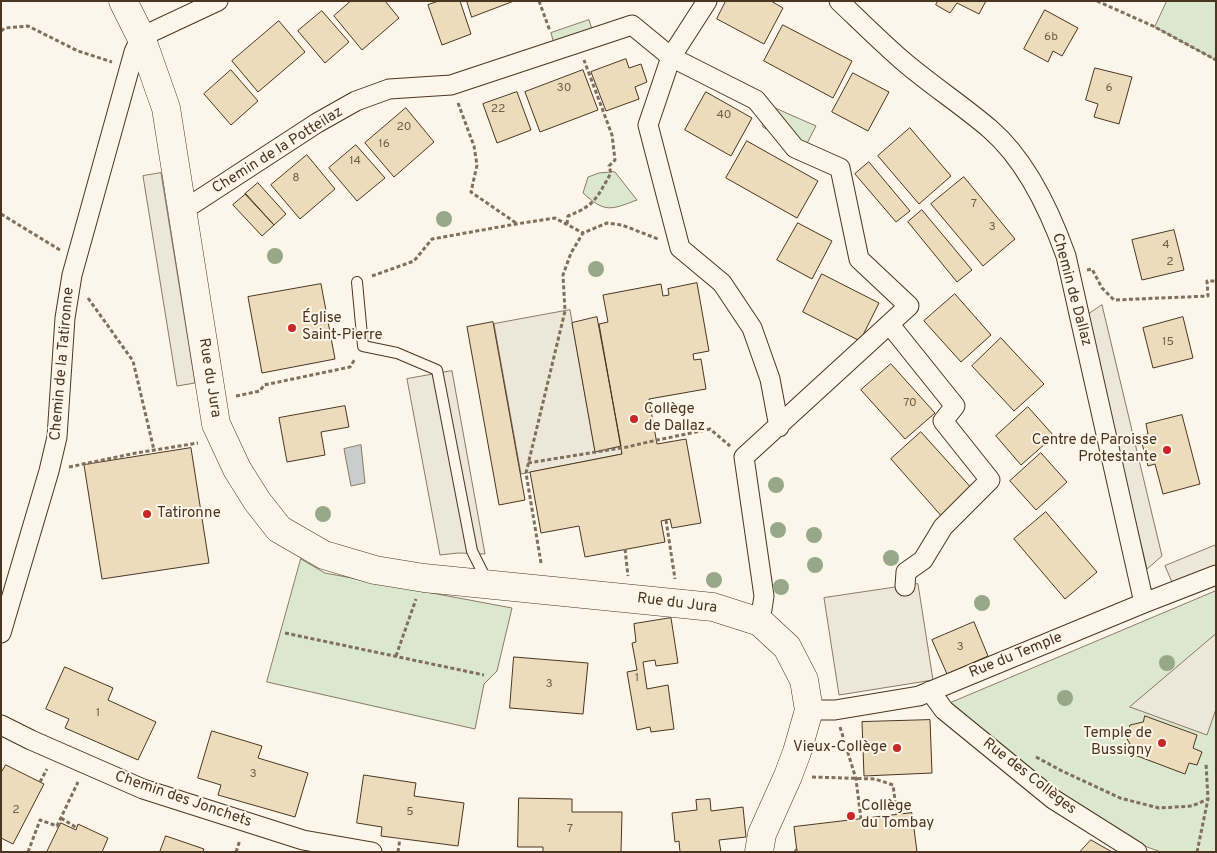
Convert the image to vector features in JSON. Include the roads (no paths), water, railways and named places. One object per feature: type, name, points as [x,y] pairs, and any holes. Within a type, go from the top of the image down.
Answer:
[{"type":"street","name":"Rue du Jura","points":[[123,1],[141,37],[166,108],[216,424],[247,485],[279,529],[324,555],[375,570],[424,578],[713,607],[760,622],[787,647],[822,710]]},
{"type":"street","points":[[141,37],[218,1]]},
{"type":"street","points":[[707,1],[671,57],[648,124],[680,248],[722,283],[752,328],[770,379],[779,427]]},
{"type":"street","name":"Chemin de Dallaz","points":[[839,1],[904,62],[992,131],[1015,156],[1038,190],[1056,228],[1070,273],[1144,603]]},
{"type":"street","name":"Chemin de la Potteilaz","points":[[182,211],[318,123],[356,102],[389,89],[451,85],[632,25],[671,57],[756,100],[795,148],[840,168],[859,259],[909,306],[744,457],[764,596],[760,622]]},
{"type":"street","name":"Chemin de la Tatironne","points":[[1,633],[49,471],[57,437],[65,318],[74,268],[134,52],[141,37]]},
{"type":"street","points":[[890,325],[954,406],[943,421],[990,480],[942,527],[924,560],[906,572],[905,586]]},
{"type":"street","name":"Rue du Temple","points":[[822,710],[919,696],[1216,575]]},
{"type":"street","name":"Rue des Collèges","points":[[930,691],[944,710],[1053,799],[1137,852]]},
{"type":"street","points":[[759,852],[762,834],[797,752],[822,710]]},
{"type":"street","name":"Chemin des Jonchets","points":[[1,725],[143,789],[303,840],[372,852]]},
{"type":"lane","points":[[357,282],[363,346],[397,353],[437,370],[472,551],[488,584]]},
{"type":"place","name":"Église Saint-Pierre","points":[[292,328]]},
{"type":"place","name":"Collège de Dallaz","points":[[634,419]]},
{"type":"place","name":"Centre de Paroisse Protestante","points":[[1167,450]]},
{"type":"place","name":"Tatironne","points":[[147,514]]},
{"type":"place","name":"Temple de Bussigny","points":[[1162,743]]},
{"type":"place","name":"Vieux-Collège","points":[[897,748]]},
{"type":"place","name":"Collège du Tombay","points":[[851,816]]}]
